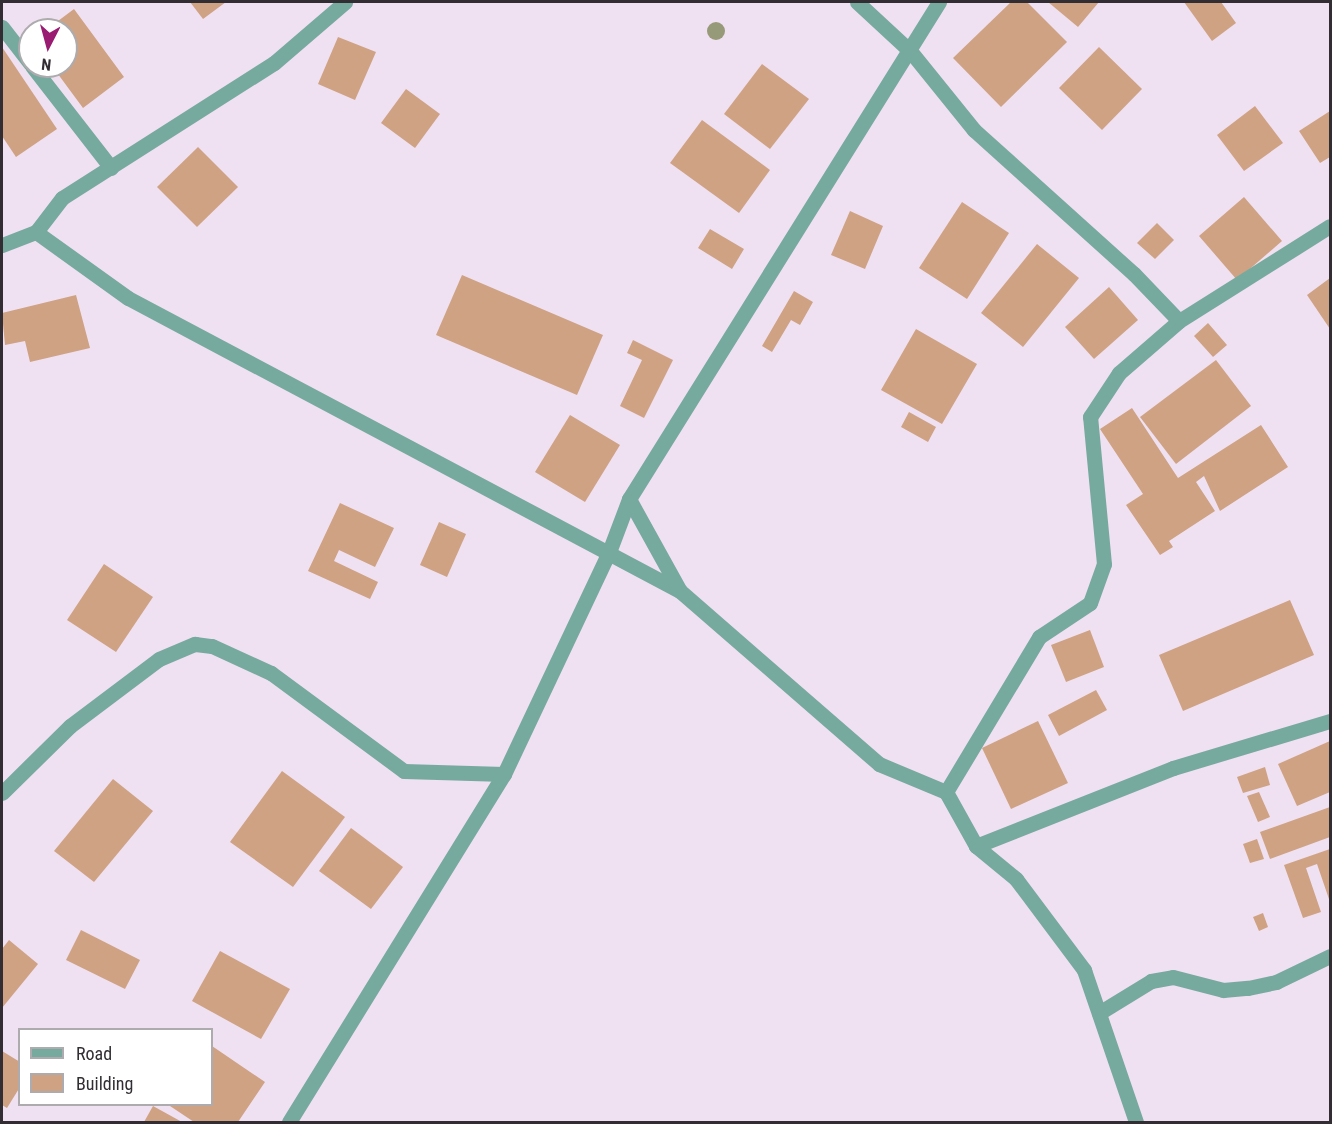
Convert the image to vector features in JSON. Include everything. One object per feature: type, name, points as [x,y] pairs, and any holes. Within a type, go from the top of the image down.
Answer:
[{"type":"street","points":[[2,245],[36,232],[62,198],[274,63],[345,2]]},
{"type":"street","points":[[856,2],[911,52],[974,130],[1134,274],[1179,321]]},
{"type":"street","points":[[289,1122],[504,774],[609,552],[629,499],[911,52],[939,2]]},
{"type":"street","points":[[2,27],[18,48]]},
{"type":"street","points":[[41,78],[111,168]]},
{"type":"street","points":[[946,792],[1039,636],[1090,603],[1104,564],[1090,417],[1119,373],[1179,321],[1330,226]]},
{"type":"street","points":[[36,232],[128,298],[680,591],[879,764],[946,792],[976,846],[1016,879],[1084,970],[1136,1122]]},
{"type":"street","points":[[629,499],[680,591]]},
{"type":"street","points":[[2,793],[70,726],[123,685],[178,649],[195,644],[212,646],[271,673],[404,771],[504,774]]},
{"type":"street","points":[[976,846],[1173,768],[1330,721]]},
{"type":"street","points":[[1099,1013],[1151,981],[1173,977],[1223,990],[1248,988],[1276,982],[1309,962],[1330,956]]},
{"type":"building","points":[[190,2],[226,2],[203,19]]},
{"type":"building","points":[[1011,2],[1027,2],[1067,42],[1001,107],[953,58]]},
{"type":"building","points":[[1048,2],[1099,2],[1078,27]]},
{"type":"building","points":[[1184,2],[1221,2],[1236,23],[1212,41]]},
{"type":"building","points":[[74,9],[124,77],[83,108],[61,78],[78,78],[78,18],[62,18]]},
{"type":"building","points":[[338,37],[376,52],[355,100],[318,84]]},
{"type":"building","points":[[2,47],[18,71],[18,78],[23,78],[57,129],[16,157],[2,136]]},
{"type":"building","points":[[1099,47],[1142,89],[1102,130],[1059,88]]},
{"type":"building","points":[[762,64],[809,99],[770,149],[724,114]]},
{"type":"building","points":[[406,89],[440,114],[415,148],[381,123]]},
{"type":"building","points":[[1255,106],[1283,143],[1244,171],[1217,135]]},
{"type":"building","points":[[1330,111],[1330,157],[1320,163],[1299,131]]},
{"type":"building","points":[[702,120],[770,170],[739,213],[670,163]]},
{"type":"building","points":[[198,147],[238,187],[197,227],[157,187]]},
{"type":"building","points":[[1244,197],[1282,241],[1237,280],[1199,236]]},
{"type":"building","points":[[962,202],[1009,233],[967,299],[919,268]]},
{"type":"building","points":[[850,211],[883,226],[865,269],[831,255]]},
{"type":"building","points":[[1157,223],[1174,240],[1155,259],[1137,243]]},
{"type":"building","points":[[710,229],[744,249],[732,269],[698,248]]},
{"type":"building","points":[[1037,244],[1079,278],[1023,347],[981,313]]},
{"type":"building","points":[[462,275],[603,335],[577,395],[436,335]]},
{"type":"building","points":[[1330,278],[1330,329],[1307,295]]},
{"type":"building","points":[[1109,287],[1138,320],[1094,359],[1065,327]]},
{"type":"building","points":[[794,291],[813,302],[800,325],[791,320],[772,352],[762,346]]},
{"type":"building","points":[[76,295],[90,348],[30,362],[25,341],[5,345],[2,313]]},
{"type":"building","points":[[1208,323],[1227,345],[1213,357],[1194,336]]},
{"type":"building","points":[[916,329],[977,364],[942,424],[881,390]]},
{"type":"building","points":[[633,340],[673,360],[644,418],[620,406],[642,360],[627,353]]},
{"type":"building","points":[[1216,360],[1251,406],[1176,464],[1140,417]]},
{"type":"building","points":[[1132,408],[1178,478],[1261,425],[1288,467],[1220,511],[1204,476],[1196,482],[1215,511],[1169,541],[1173,547],[1160,555],[1126,505],[1143,494],[1100,429]]},
{"type":"building","points":[[909,412],[936,427],[928,442],[901,427]]},
{"type":"building","points":[[570,415],[620,445],[585,502],[535,472]]},
{"type":"building","points":[[340,503],[394,528],[375,567],[339,550],[334,561],[378,582],[370,599],[308,571]]},
{"type":"building","points":[[439,522],[466,534],[447,577],[420,565]]},
{"type":"building","points":[[104,564],[153,597],[116,652],[67,620]]},
{"type":"building","points":[[1290,600],[1314,655],[1183,711],[1159,655]]},
{"type":"building","points":[[1090,630],[1104,667],[1066,682],[1051,645]]},
{"type":"building","points":[[1096,690],[1107,710],[1059,736],[1048,715]]},
{"type":"building","points":[[1038,721],[1068,783],[1011,809],[982,748]]},
{"type":"building","points":[[1330,741],[1330,792],[1297,806],[1278,764]]},
{"type":"building","points":[[1265,767],[1270,785],[1243,793],[1237,777]]},
{"type":"building","points":[[282,771],[345,817],[293,887],[230,842]]},
{"type":"building","points":[[113,779],[153,811],[94,882],[54,851]]},
{"type":"building","points":[[1259,792],[1270,817],[1258,822],[1247,796]]},
{"type":"building","points":[[1330,807],[1330,837],[1270,859],[1260,832]]},
{"type":"building","points":[[351,828],[403,867],[371,909],[319,871]]},
{"type":"building","points":[[1257,839],[1264,859],[1250,863],[1243,844]]},
{"type":"building","points":[[1330,849],[1330,902],[1317,864],[1306,868],[1321,912],[1303,918],[1284,865]]},
{"type":"building","points":[[1263,913],[1268,927],[1259,931],[1253,917]]},
{"type":"building","points":[[81,930],[140,960],[125,989],[66,960]]},
{"type":"building","points":[[9,940],[38,964],[2,1008],[2,949]]},
{"type":"building","points":[[220,951],[290,989],[261,1039],[192,1001]]},
{"type":"building","points":[[213,1047],[265,1082],[238,1122],[194,1122],[170,1106],[213,1106]]},
{"type":"building","points":[[2,1051],[18,1061],[18,1090],[7,1108],[2,1105]]},
{"type":"building","points":[[153,1106],[182,1122],[144,1122]]}]
